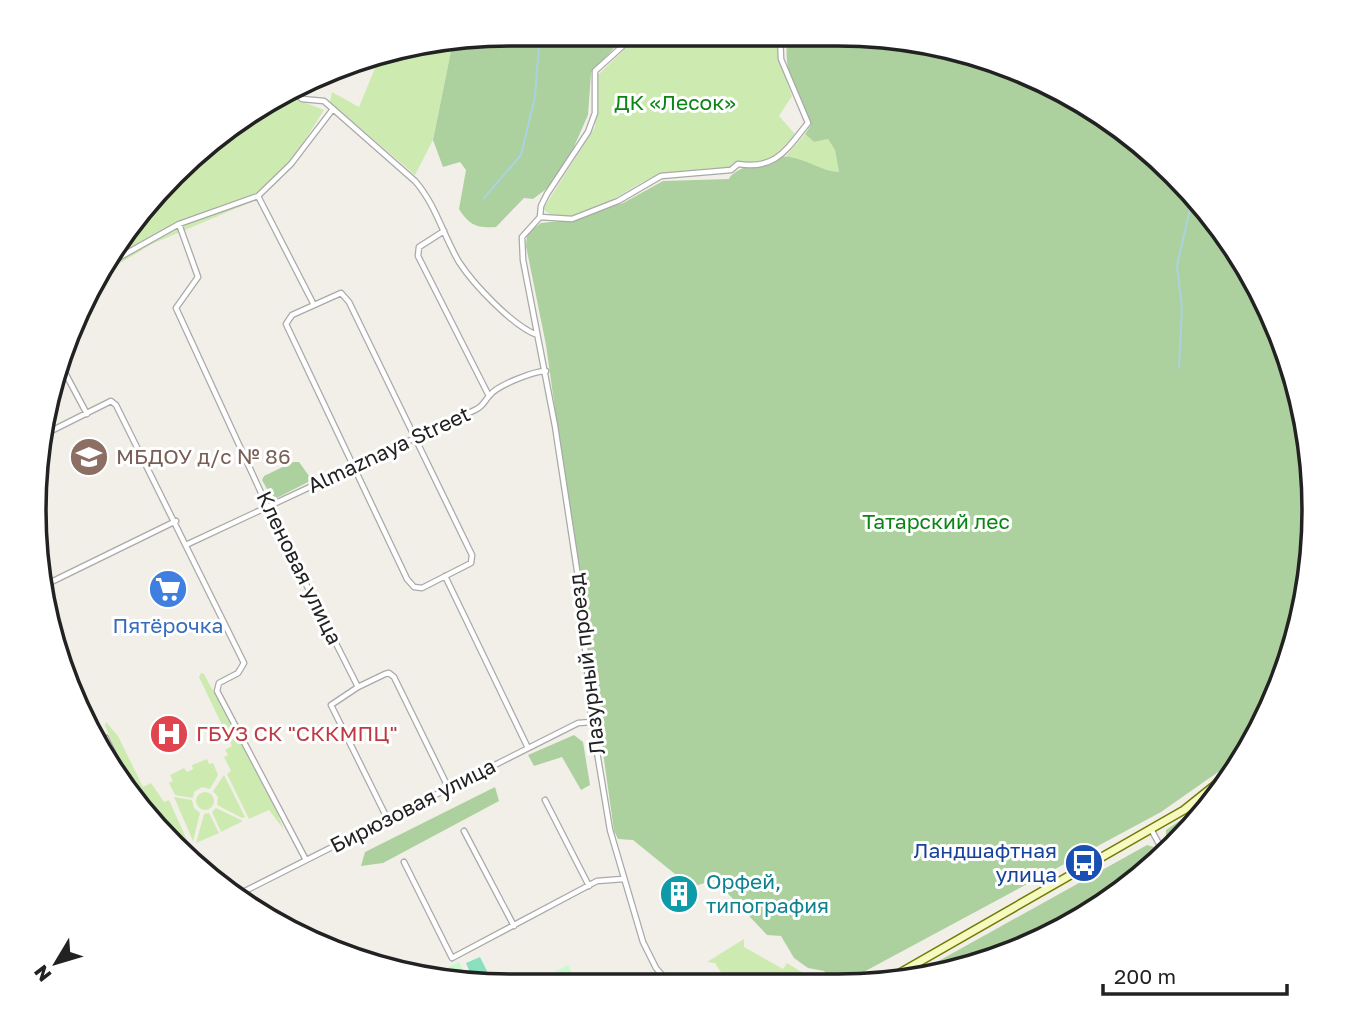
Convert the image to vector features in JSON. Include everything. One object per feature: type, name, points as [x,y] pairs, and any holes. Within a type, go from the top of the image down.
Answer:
[{"type":"main road","points":[[906,969],[1151,830],[1184,810],[1210,788]]},
{"type":"street","name":"Лазурный проезд","points":[[623,46],[595,71],[595,113],[588,132],[547,194],[541,206],[540,217],[523,237],[523,260],[546,370],[580,590],[592,722],[610,830],[643,942],[661,974]]},
{"type":"street","points":[[540,217],[572,219],[618,201],[661,176],[771,163],[808,123],[780,59],[780,46]]},
{"type":"street","points":[[298,96],[302,99],[324,101],[415,181],[426,194],[470,276],[524,330],[538,335]]},
{"type":"street","points":[[121,257],[179,225],[258,196],[291,164],[333,109]]},
{"type":"street","points":[[258,196],[314,305]]},
{"type":"street","name":"Кленовая улица","points":[[179,225],[198,277],[176,308],[358,687]]},
{"type":"street","points":[[444,231],[419,247],[418,256],[489,396]]},
{"type":"street","points":[[341,293],[349,302],[414,437],[472,555],[471,564],[422,588],[410,584],[286,324],[292,315],[341,293]]},
{"type":"street","name":"Almaznaya Street","points":[[188,544],[483,407],[489,396],[535,371],[546,370]]},
{"type":"street","points":[[66,374],[87,414]]},
{"type":"street","points":[[52,431],[114,401],[188,544],[244,663],[238,673],[219,683],[217,691],[306,860]]},
{"type":"street","points":[[51,582],[176,521]]},
{"type":"street","points":[[445,576],[528,748]]},
{"type":"street","points":[[388,820],[331,705],[358,687],[384,674],[389,673],[394,677],[449,789]]},
{"type":"street","name":"Бирюзовая улица","points":[[246,891],[578,723],[592,722]]},
{"type":"street","points":[[545,800],[589,886]]},
{"type":"street","points":[[1151,830],[1159,845]]},
{"type":"street","points":[[464,831],[514,926]]},
{"type":"street","points":[[404,862],[452,958],[606,878],[623,879]]},
{"type":"green space","points":[[479,46],[616,46],[591,73],[588,115],[573,149],[549,187],[533,199],[524,198],[496,227],[474,225],[459,209],[466,170],[460,162],[443,167],[433,140],[451,49]]},
{"type":"green space","name":"ДК «Лесок»","points":[[628,46],[780,46],[781,65],[792,96],[779,116],[795,134],[771,162],[735,162],[730,167],[660,175],[586,213],[570,217],[556,216],[543,209],[595,127],[598,75]]},
{"type":"green space","name":"Татарский лес","points":[[869,46],[959,61],[1044,93],[1121,141],[1167,181],[1207,227],[1255,304],[1287,389],[1302,479],[1302,540],[1287,630],[1255,715],[1224,766],[1161,812],[861,973],[827,974],[808,968],[794,958],[781,936],[767,935],[715,880],[691,887],[633,840],[618,839],[614,831],[546,345],[526,246],[527,233],[541,223],[570,220],[623,203],[663,181],[729,179],[747,166],[784,157],[797,158],[826,170],[839,172],[835,150],[828,139],[814,142],[805,134],[811,125],[788,70],[787,47]]},
{"type":"green space","points":[[451,49],[433,140],[415,175],[330,102],[332,92],[359,107],[375,68],[372,66],[389,61]]},
{"type":"green space","points":[[294,98],[324,110],[279,181],[256,200],[152,244],[115,266],[141,227],[181,181],[227,141]]},
{"type":"green space","points":[[805,134],[814,142],[828,139],[835,150],[839,172],[825,170],[786,156]]},
{"type":"green space","points":[[293,462],[299,462],[312,480],[273,500],[262,480],[264,476]]},
{"type":"green space","points":[[201,673],[204,674],[275,807],[284,830],[269,810],[249,819],[227,774],[231,771],[224,757],[228,755],[225,750],[232,746],[199,677]]},
{"type":"green space","points":[[106,722],[118,736],[143,787],[151,783],[164,802],[169,800],[189,845],[141,792],[123,766],[105,726]]},
{"type":"green space","points":[[574,735],[583,742],[590,785],[581,790],[562,757],[534,766],[528,755]]},
{"type":"green space","points":[[207,759],[209,764],[213,763],[218,775],[210,789],[202,787],[194,792],[193,798],[175,795],[169,783],[173,781],[170,775],[184,768],[187,772],[193,769],[192,765]]},
{"type":"green space","points":[[224,775],[245,817],[242,818],[217,805],[218,797],[213,791]]},
{"type":"green space","points":[[495,787],[499,801],[383,863],[361,866],[365,852]]},
{"type":"green space","points":[[201,792],[209,792],[214,801],[212,808],[201,810],[196,805],[196,797]]},
{"type":"green space","points":[[174,797],[192,800],[194,808],[200,813],[193,841]]},
{"type":"green space","points":[[216,808],[243,821],[221,832],[212,812]]},
{"type":"green space","points":[[209,813],[219,833],[196,843],[204,814]]},
{"type":"green space","points":[[1185,817],[1167,838],[1166,830]]},
{"type":"green space","points":[[1147,845],[1155,849],[1121,878],[1044,926],[988,949],[933,964]]},
{"type":"green space","points":[[744,939],[744,947],[783,969],[787,963],[805,974],[722,974],[715,963],[707,962]]},
{"type":"green space","points":[[480,957],[488,973],[470,972],[466,963]]},
{"type":"green space","points":[[459,962],[464,971],[449,970],[444,969]]},
{"type":"green space","points":[[568,965],[573,974],[554,974]]},
{"type":"waterway","points":[[484,198],[521,155],[535,97],[539,46]]},
{"type":"waterway","points":[[1179,368],[1182,308],[1177,266],[1190,207]]},
{"type":"place","name":"МБДОУ д/с № 86","points":[[89,457]]},
{"type":"place","name":"Пятёрочка","points":[[168,589]]},
{"type":"place","name":"ГБУЗ СК \"СККМПЦ\"","points":[[169,734]]},
{"type":"place","name":"Ландшафтная улица","points":[[1084,863]]},
{"type":"place","name":"Орфей, типография","points":[[679,894]]}]
